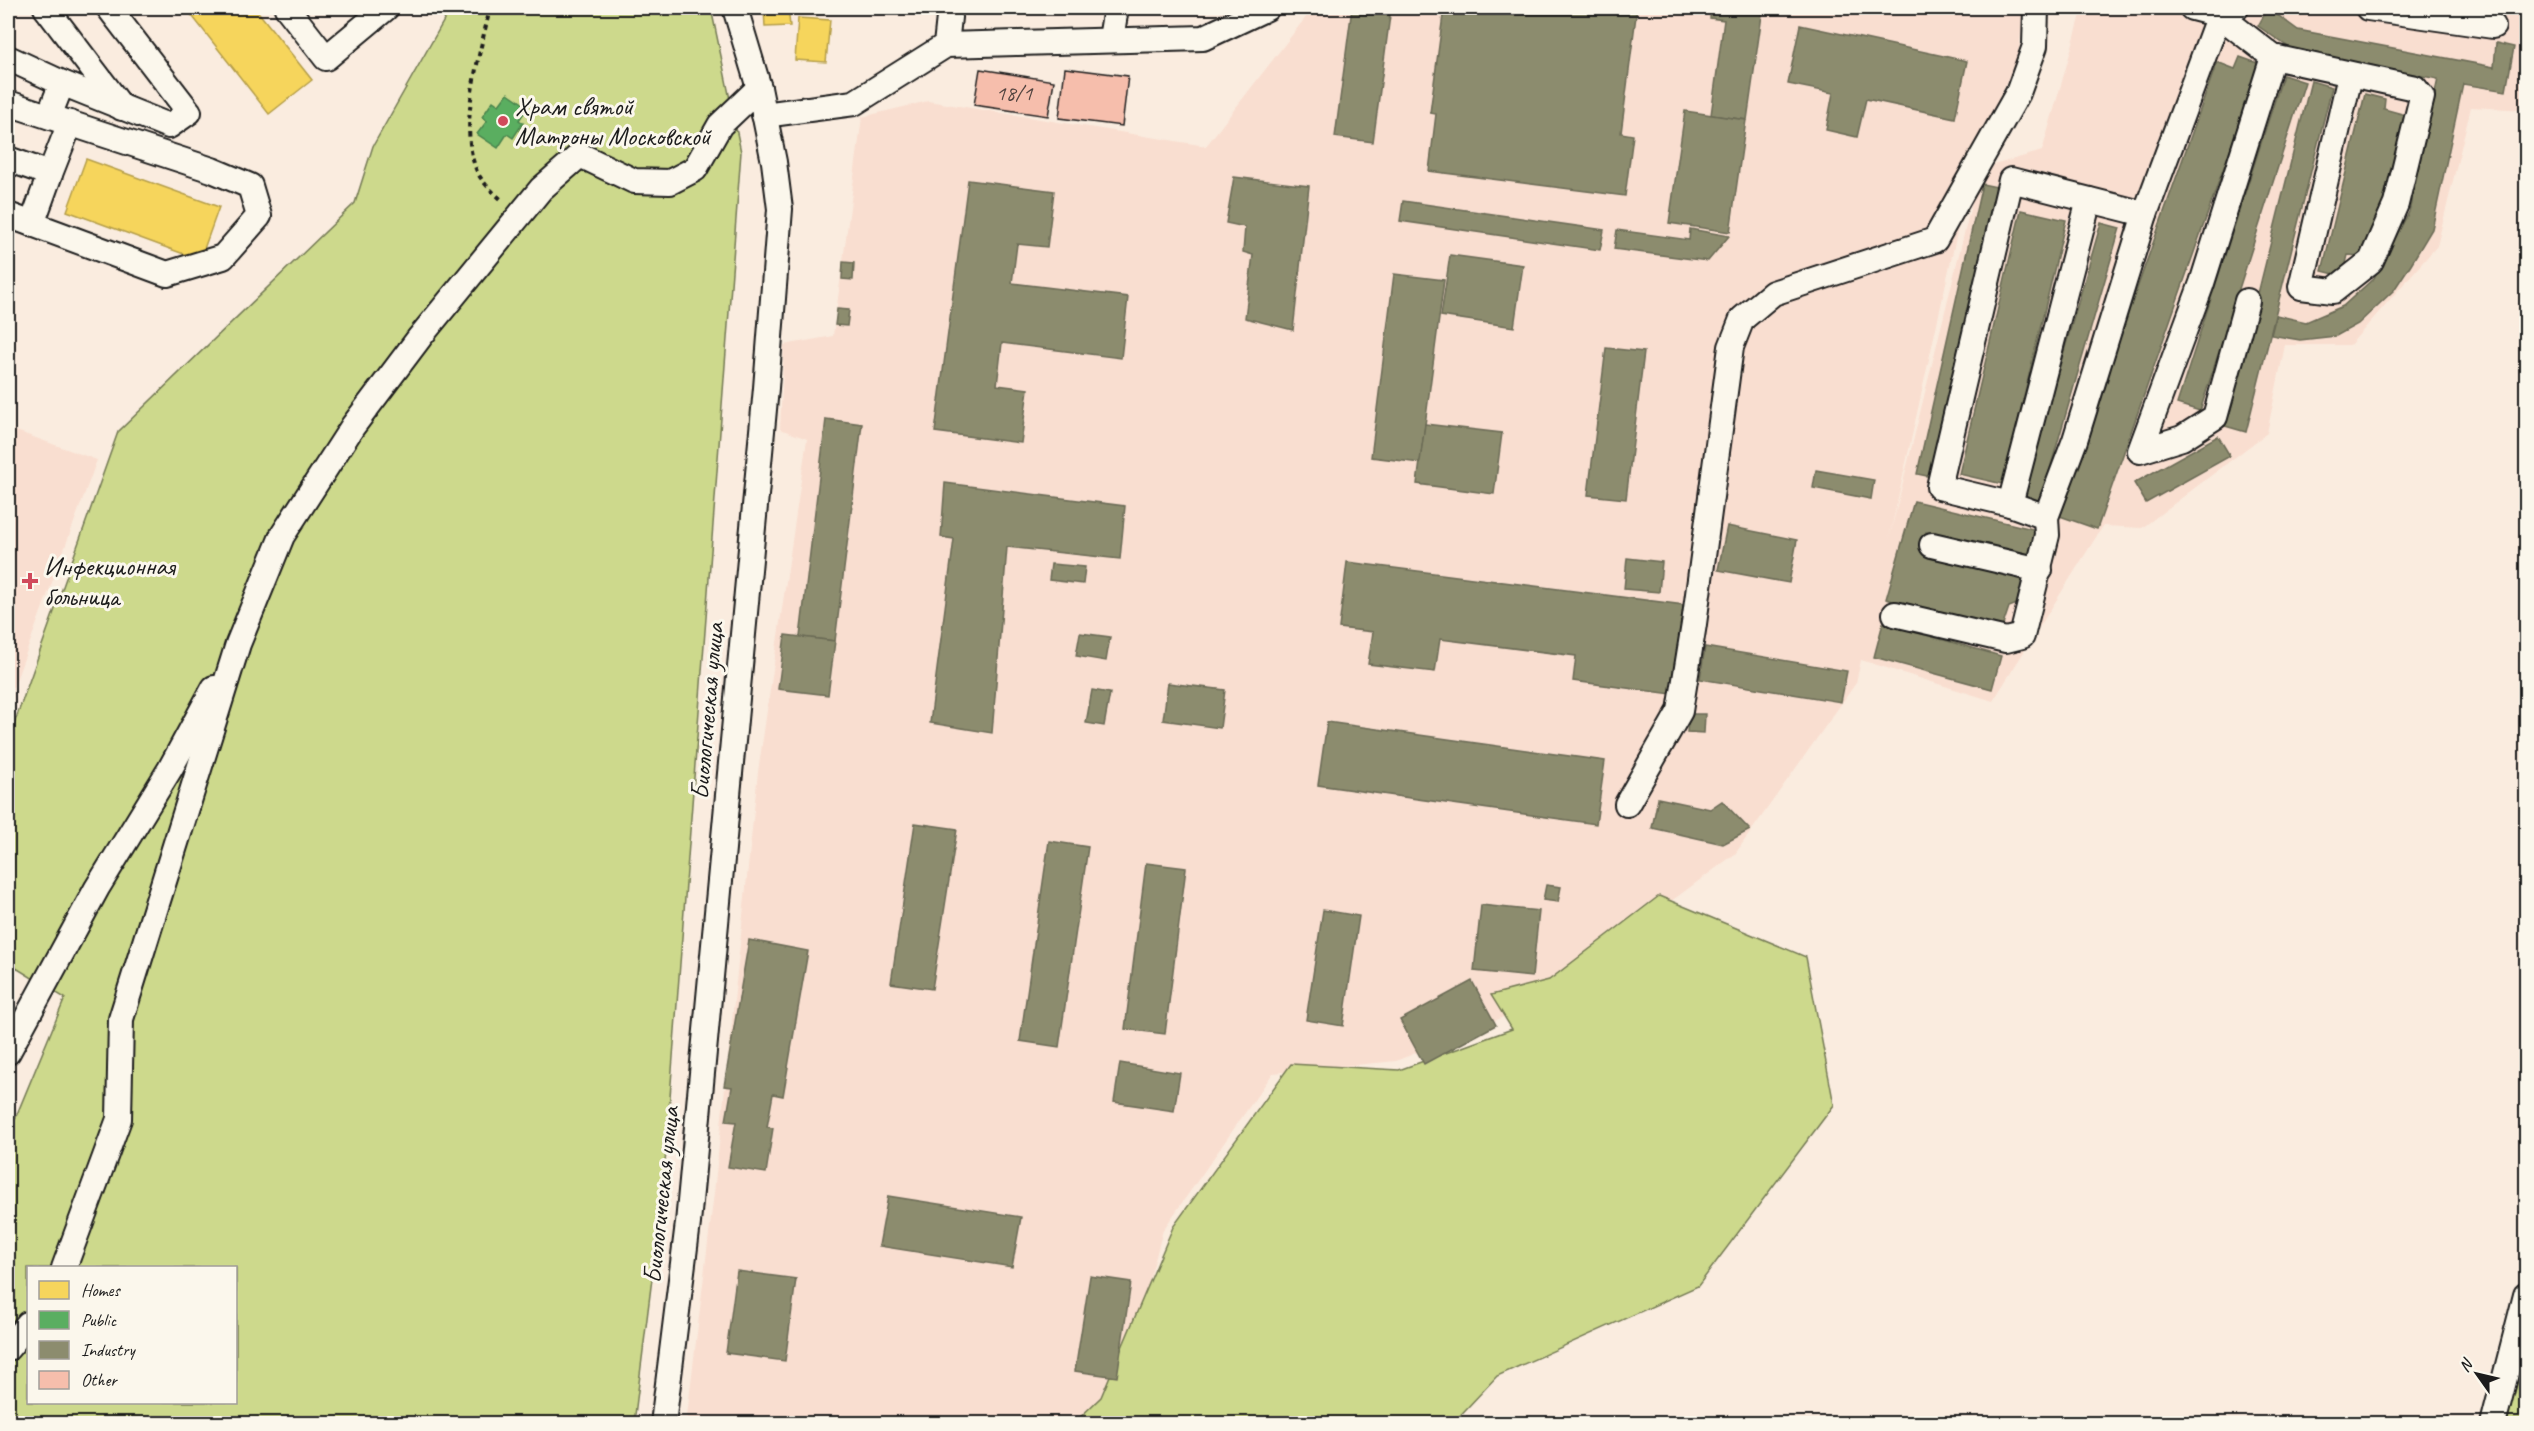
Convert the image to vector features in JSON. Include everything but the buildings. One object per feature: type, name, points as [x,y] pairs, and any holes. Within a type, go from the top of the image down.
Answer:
[{"type":"street","points":[[46,8],[123,110]]},
{"type":"street","points":[[109,8],[189,112],[169,126]]},
{"type":"street","points":[[287,8],[326,58],[386,8]]},
{"type":"street","name":"Биологическая улица","points":[[663,1424],[688,1223],[777,267],[780,209],[759,88],[736,8]]},
{"type":"street","points":[[946,45],[950,8]]},
{"type":"street","points":[[1111,39],[1116,8]]},
{"type":"street","points":[[764,115],[854,102],[946,45],[1203,38],[1267,8]]},
{"type":"street","points":[[1627,804],[1680,711],[1695,624],[1731,347],[1742,319],[1773,293],[1935,240],[2018,93],[2035,46],[2036,8]]},
{"type":"street","points":[[2193,8],[2227,11],[2273,57],[2415,88],[2422,97],[2396,204],[2371,261],[2333,291],[2301,287],[2350,75]]},
{"type":"street","points":[[2368,8],[2493,26]]},
{"type":"street","points":[[1895,614],[2006,640],[2022,636],[2040,570],[2047,535],[2046,517],[2075,440],[2145,214],[2227,11]]},
{"type":"street","points":[[2247,301],[2215,417],[2182,438],[2140,451],[2202,283],[2273,57]]},
{"type":"street","points":[[8,58],[123,110],[169,126],[212,170]]},
{"type":"street","points":[[32,224],[50,174],[59,120],[62,83]]},
{"type":"street","points":[[65,1266],[119,1119],[121,1019],[238,644],[282,536],[353,426],[420,337],[541,189],[580,155],[634,181],[670,182],[695,169],[720,125],[759,88]]},
{"type":"street","points":[[8,103],[212,170],[250,186],[259,216],[223,256],[167,274],[8,216]]},
{"type":"street","points":[[8,159],[50,174]]},
{"type":"street","points":[[2046,517],[2010,504],[1940,487],[2011,180],[2145,214]]},
{"type":"street","points":[[2010,504],[2089,200]]},
{"type":"street","points":[[1932,545],[2040,570]]},
{"type":"street","points":[[8,1052],[97,888],[170,768],[238,644]]},
{"type":"street","points":[[2493,1424],[2526,1295]]},
{"type":"street","points":[[8,1348],[27,1325]]},
{"type":"path","points":[[490,8],[471,100],[471,141],[476,169],[487,187],[519,215]]},
{"type":"shaded area","points":[[1313,8],[2023,8],[2019,55],[1975,152],[1889,539],[1980,169],[2042,151],[2083,8],[2526,10],[2526,110],[2471,107],[2437,246],[2350,345],[2285,345],[2267,433],[2142,528],[2103,526],[1993,701],[1861,660],[1856,683],[1735,854],[1528,1007],[1396,1061],[1273,1073],[1163,1230],[1116,1406],[1093,1423],[686,1424],[714,1193],[758,772],[807,439],[780,429],[784,345],[833,336],[862,117],[928,101],[1206,146]]},
{"type":"shaded area","name":"Инфекционная больница","points":[[8,428],[97,460],[8,702]]},
{"type":"green space","points":[[451,8],[711,8],[741,152],[663,1190],[634,1423],[8,1423],[8,1136],[65,998],[8,963],[8,741],[118,432],[355,203],[373,146]]},
{"type":"green space","points":[[1659,896],[1806,957],[1834,1105],[1698,1286],[1497,1376],[1453,1423],[1073,1424],[1101,1397],[1173,1227],[1291,1064],[1399,1070],[1512,1029],[1491,995],[1549,980]]},
{"type":"green space","points":[[2526,1334],[2526,1423],[2500,1423]]},
{"type":"place","name":"Храм святой Матроны Московской","points":[[503,121]]},
{"type":"place","name":"Инфекционная больница","points":[[30,581]]}]
